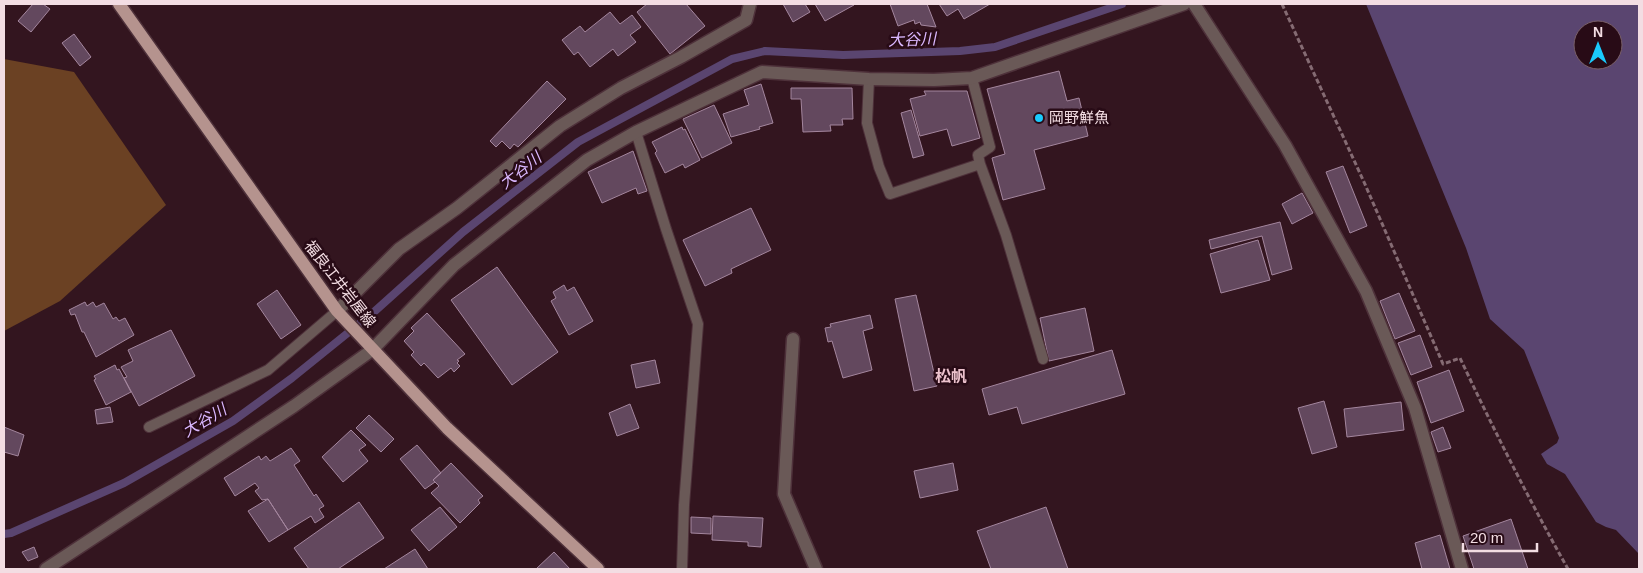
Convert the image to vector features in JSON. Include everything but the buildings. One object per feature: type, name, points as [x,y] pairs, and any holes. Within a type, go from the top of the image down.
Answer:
[{"type":"main road","name":"福良江井岩屋線","points":[[119,4],[337,310],[372,350],[447,428],[598,569]]},
{"type":"street","points":[[337,310],[400,250],[457,208],[560,126],[622,88],[681,58],[746,20],[750,4]]},
{"type":"street","points":[[46,569],[294,406],[372,350],[454,264],[587,160],[636,132],[762,72],[869,80],[972,78],[1184,4]]},
{"type":"street","points":[[1194,4],[1285,144],[1366,291],[1414,408],[1462,569]]},
{"type":"street","points":[[793,339],[784,494],[816,569]]},
{"type":"lane","points":[[972,78],[990,147],[978,155],[980,164],[1006,235],[1043,359]]},
{"type":"lane","points":[[869,80],[867,123],[879,166],[890,194],[980,164]]},
{"type":"lane","points":[[636,132],[698,324],[684,505],[682,569]]},
{"type":"lane","points":[[149,427],[268,370],[337,310]]},
{"type":"path","points":[[1282,4],[1364,182],[1444,364],[1460,358],[1501,445],[1568,569]]},
{"type":"shaded area","points":[[1366,4],[1639,4],[1639,554],[1616,530],[1596,522],[1565,474],[1547,464],[1541,454],[1557,443],[1559,438],[1524,350],[1490,319],[1466,248]]},
{"type":"shaded area","points":[[4,59],[74,72],[166,205],[60,301],[4,331]]},
{"type":"waterway","name":"大谷川","points":[[4,534],[11,533],[124,483],[233,421],[292,378],[375,311],[463,232],[578,142],[732,59],[765,51],[843,55],[960,51],[995,47],[1122,4]]},
{"type":"place","name":"岡野鮮魚","points":[[1039,118]]},
{"type":"district","name":"松帆","points":[[951,376]]}]
